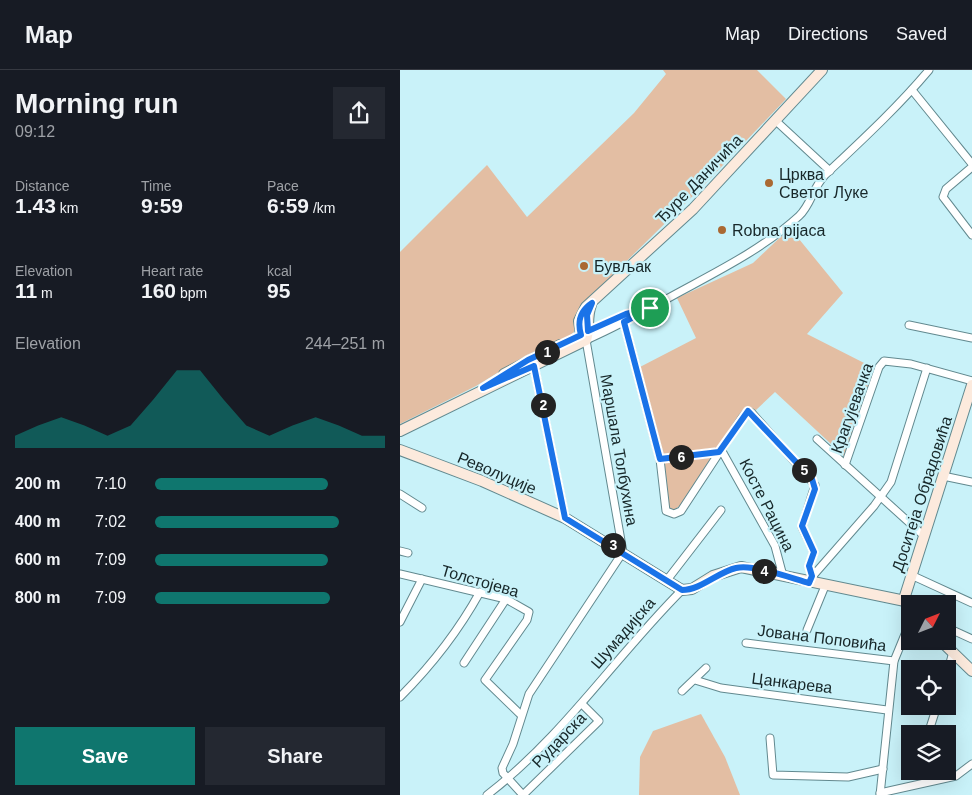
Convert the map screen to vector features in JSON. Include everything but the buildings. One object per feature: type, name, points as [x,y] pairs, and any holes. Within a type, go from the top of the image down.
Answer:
[{"type":"street","name":"Ђуре Даничића","points":[[585,335],[579,327],[581,315],[693,209],[822,70]]},
{"type":"street","points":[[400,431],[483,388],[534,366],[585,335],[624,322],[713,274],[795,219],[809,202],[823,178],[855,149],[929,70]]},
{"type":"street","points":[[912,90],[972,165],[946,189],[943,197],[972,236]]},
{"type":"street","points":[[776,121],[830,171]]},
{"type":"street","points":[[483,388],[528,360],[585,335],[626,314],[650,308]]},
{"type":"street","points":[[624,322],[660,459],[666,511],[674,514],[684,508],[719,452],[748,411],[814,485],[802,526],[813,548],[809,566],[810,579]]},
{"type":"street","points":[[909,325],[972,338]]},
{"type":"street","name":"Маршала Толбухина","points":[[585,335],[623,552]]},
{"type":"street","name":"Крагујевачка","points":[[845,465],[881,363],[888,360],[927,368],[972,383]]},
{"type":"street","points":[[534,366],[565,518]]},
{"type":"street","points":[[810,579],[879,497],[894,476],[927,368]]},
{"type":"street","name":"Доситеја Обрадовића","points":[[907,595],[911,575],[972,383]]},
{"type":"street","name":"Крагујевачка","points":[[817,439],[924,536]]},
{"type":"street","name":"Револуције","points":[[400,450],[482,481],[565,518],[682,590]]},
{"type":"street","points":[[660,459],[719,452]]},
{"type":"street","name":"Косте Рацина","points":[[719,452],[723,453],[729,461],[775,546],[783,576]]},
{"type":"street","points":[[943,476],[972,482]]},
{"type":"street","points":[[400,494],[422,508]]},
{"type":"street","points":[[668,580],[721,510]]},
{"type":"street","points":[[400,551],[408,553]]},
{"type":"street","points":[[523,795],[502,768],[513,744],[520,714],[528,694],[623,552]]},
{"type":"street","name":"Шумадијска","points":[[488,795],[554,736],[637,637],[682,590],[692,589],[713,576],[736,568],[757,569],[783,576],[810,579],[825,586],[901,601]]},
{"type":"street","name":"Толстојева","points":[[400,574],[506,599],[527,610],[529,615],[485,680],[520,714]]},
{"type":"street","points":[[911,575],[972,603]]},
{"type":"street","points":[[400,622],[422,579]]},
{"type":"street","points":[[807,630],[825,586]]},
{"type":"street","points":[[400,697],[423,672],[457,628],[480,592]]},
{"type":"street","points":[[464,663],[506,599]]},
{"type":"street","points":[[956,631],[972,638]]},
{"type":"street","name":"Јована Поповића","points":[[746,643],[894,661]]},
{"type":"street","points":[[901,644],[894,661],[887,710],[880,794],[956,776],[972,764]]},
{"type":"street","points":[[951,660],[953,652],[972,671]]},
{"type":"street","points":[[682,691],[706,668]]},
{"type":"street","name":"Цанкарева","points":[[695,680],[721,688],[887,710]]},
{"type":"street","name":"Рударска","points":[[523,795],[599,720],[582,704]]},
{"type":"street","points":[[770,738],[773,775],[848,777],[883,769]]},
{"type":"shaded area","points":[[663,70],[757,70],[786,99],[705,184],[579,308],[574,332],[567,338],[527,355],[476,386],[400,424],[400,252],[487,165],[527,217],[634,113],[666,74]]},
{"type":"shaded area","points":[[790,228],[843,293],[807,334],[874,368],[844,456],[775,392],[756,410],[748,408],[739,417],[687,500],[673,511],[669,508],[652,417],[638,368],[696,338],[677,298],[753,263]]},
{"type":"shaded area","points":[[701,714],[725,757],[740,795],[639,795],[640,757],[653,731]]},
{"type":"place","name":"Црква Светог Луке","points":[[769,183]]},
{"type":"place","name":"Robna pijaca","points":[[722,230]]},
{"type":"place","name":"Бувљак","points":[[584,266]]},
{"type":"route","points":[[592,303],[587,315],[588,331],[626,314],[650,308],[624,322],[660,459],[719,452],[742,418],[748,411],[752,413],[812,479],[815,489],[802,522],[814,552],[809,566],[812,576],[809,583],[757,569],[741,567],[713,576],[692,589],[682,590],[592,532],[565,518],[548,426],[534,366],[483,388],[528,360],[581,335],[579,320],[582,312],[592,303]]}]
